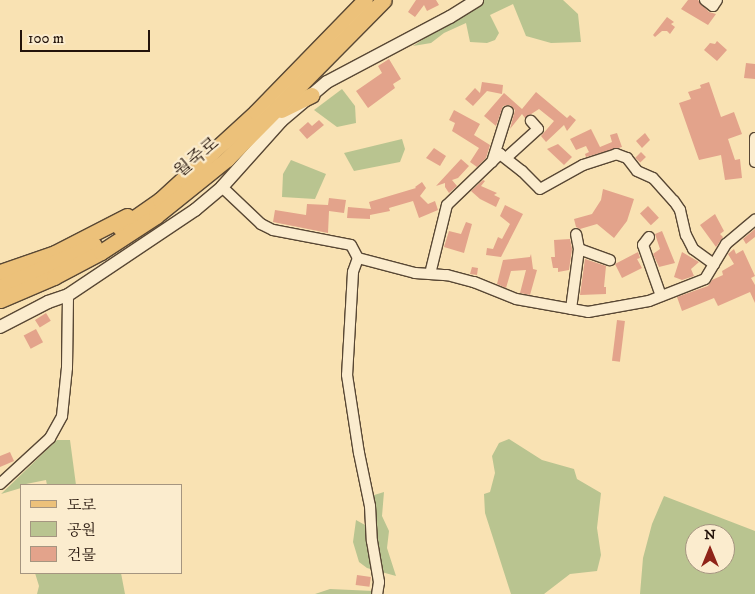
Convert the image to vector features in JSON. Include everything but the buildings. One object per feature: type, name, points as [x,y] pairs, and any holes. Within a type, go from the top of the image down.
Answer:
[{"type":"main road","name":"월죽로","points":[[0,287],[102,241],[160,200],[256,112],[365,0]]},
{"type":"main road","name":"월죽로","points":[[0,300],[54,277],[101,252],[156,216],[227,159],[384,0]]},
{"type":"main road","points":[[273,114],[312,95]]},
{"type":"main road","points":[[0,272],[55,253],[160,200]]},
{"type":"street","points":[[0,327],[48,302],[68,295],[196,210],[222,186],[281,121],[327,82],[450,17],[476,0]]},
{"type":"street","points":[[705,0],[713,6],[717,0]]},
{"type":"street","points":[[492,163],[508,111]]},
{"type":"street","points":[[506,158],[538,130],[531,121]]},
{"type":"street","points":[[755,138],[755,162]]},
{"type":"street","points":[[430,274],[447,205],[500,154],[540,188],[583,165],[616,154],[627,158],[637,171],[653,178],[674,201],[680,210],[686,235],[693,249],[714,264]]},
{"type":"street","points":[[222,186],[261,224],[272,230],[351,245],[358,258],[415,273],[447,275],[474,282],[516,299],[588,312],[630,305],[661,296],[705,279],[726,244],[755,220]]},
{"type":"street","points":[[571,309],[579,250],[576,234]]},
{"type":"street","points":[[649,237],[643,245],[661,296]]},
{"type":"street","points":[[579,250],[610,260]]},
{"type":"street","points":[[358,258],[353,272],[347,375],[359,453],[370,506],[372,541],[379,582],[377,594]]},
{"type":"street","points":[[0,484],[50,438],[62,416],[67,368],[68,295]]},
{"type":"green space","points":[[482,0],[563,0],[578,14],[581,42],[551,43],[526,36],[513,4],[490,15],[499,33],[495,40],[487,43],[470,42],[466,23],[444,33],[431,43],[413,46]]},
{"type":"green space","points":[[342,89],[355,106],[356,123],[337,127],[314,110]]},
{"type":"green space","points":[[402,139],[405,149],[400,162],[354,171],[344,153]]},
{"type":"green space","points":[[291,160],[326,174],[315,199],[282,197],[283,174]]},
{"type":"green space","points":[[509,439],[542,460],[574,469],[577,479],[601,493],[597,528],[601,555],[597,571],[570,574],[544,594],[511,594],[485,513],[484,494],[490,492],[495,473],[492,456],[499,443]]},
{"type":"green space","points":[[57,440],[70,440],[76,484],[47,484],[46,480],[20,484],[20,488],[1,494]]},
{"type":"green space","points":[[384,492],[382,516],[389,531],[387,548],[396,576],[367,568],[359,562],[353,542],[356,520],[365,525],[373,520],[371,496]]},
{"type":"green space","points":[[664,496],[755,531],[755,594],[640,594],[643,558],[652,524]]},
{"type":"green space","points":[[35,574],[121,574],[125,594],[37,594],[39,586]]},
{"type":"green space","points":[[330,589],[374,591],[374,594],[315,594]]}]
